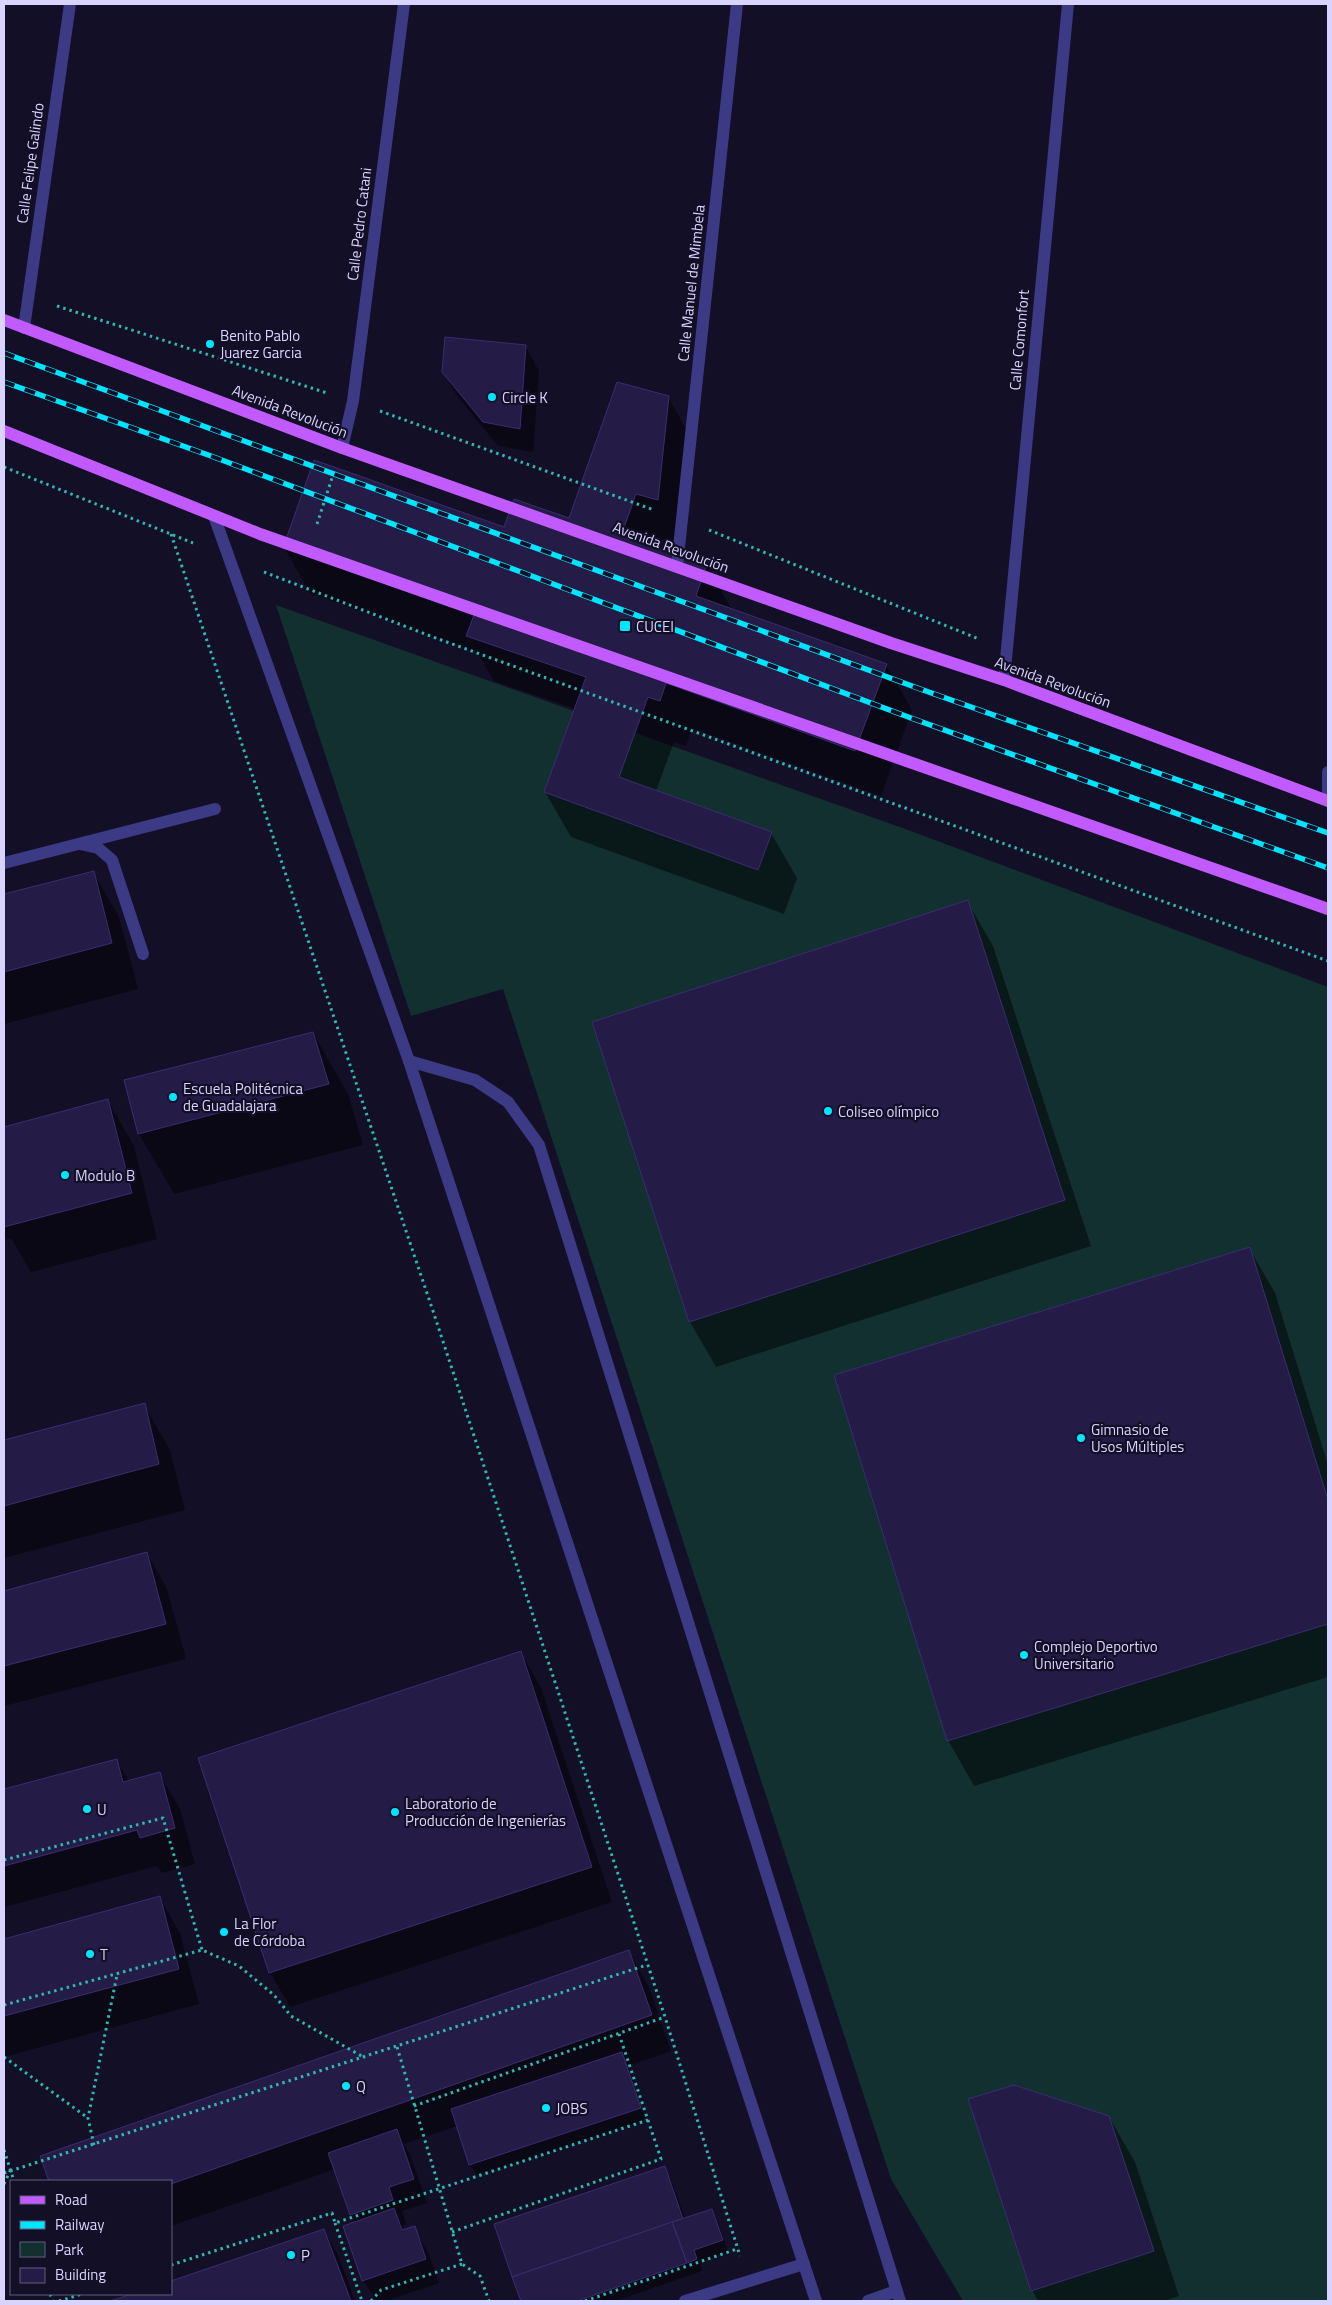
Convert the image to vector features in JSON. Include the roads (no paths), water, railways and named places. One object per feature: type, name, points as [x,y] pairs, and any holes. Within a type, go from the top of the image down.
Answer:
[{"type":"main road","name":"Avenida Revolución","points":[[4,320],[342,448],[677,566],[891,644],[1004,680],[1328,801]]},
{"type":"main road","points":[[4,431],[214,516],[308,550],[1328,909]]},
{"type":"street","name":"Calle Felipe Galindo","points":[[24,328],[70,4]]},
{"type":"street","name":"Calle Pedro Catani","points":[[342,448],[353,401],[404,4]]},
{"type":"street","name":"Calle Manuel de Mimbela","points":[[677,566],[736,4]]},
{"type":"street","name":"Calle Comonfort","points":[[1004,680],[1068,4]]},
{"type":"street","points":[[214,516],[409,1061],[816,2301]]},
{"type":"street","points":[[1328,772],[1328,801]]},
{"type":"street","points":[[4,862],[215,809]]},
{"type":"street","points":[[77,843],[98,848],[112,860],[143,954]]},
{"type":"street","points":[[409,1061],[475,1080],[508,1102],[539,1145],[898,2296],[868,2301]]},
{"type":"street","points":[[685,2301],[804,2264]]},
{"type":"railway","points":[[4,353],[923,690],[1328,833]]},
{"type":"railway","points":[[4,382],[211,456],[911,718],[1328,868]]},
{"type":"place","name":"Benito Pablo Juarez Garcia","points":[[210,344]]},
{"type":"place","name":"Circle K","points":[[492,397]]},
{"type":"place","name":"CUCEI","points":[[625,626]]},
{"type":"place","name":"Escuela Politécnica de Guadalajara","points":[[173,1097]]},
{"type":"place","name":"Coliseo olímpico","points":[[828,1111]]},
{"type":"place","name":"Modulo B","points":[[65,1175]]},
{"type":"place","name":"Gimnasio de Usos Múltiples","points":[[1081,1438]]},
{"type":"place","name":"Complejo Deportivo Universitario","points":[[1024,1655]]},
{"type":"place","name":"U","points":[[87,1809]]},
{"type":"place","name":"Laboratorio de Producción de Ingenierías","points":[[395,1812]]},
{"type":"place","name":"La Flor de Córdoba","points":[[224,1932]]},
{"type":"place","name":"T","points":[[90,1954]]},
{"type":"place","name":"Q","points":[[346,2086]]},
{"type":"place","name":"JOBS","points":[[546,2108]]},
{"type":"place","name":"P","points":[[291,2255]]}]
